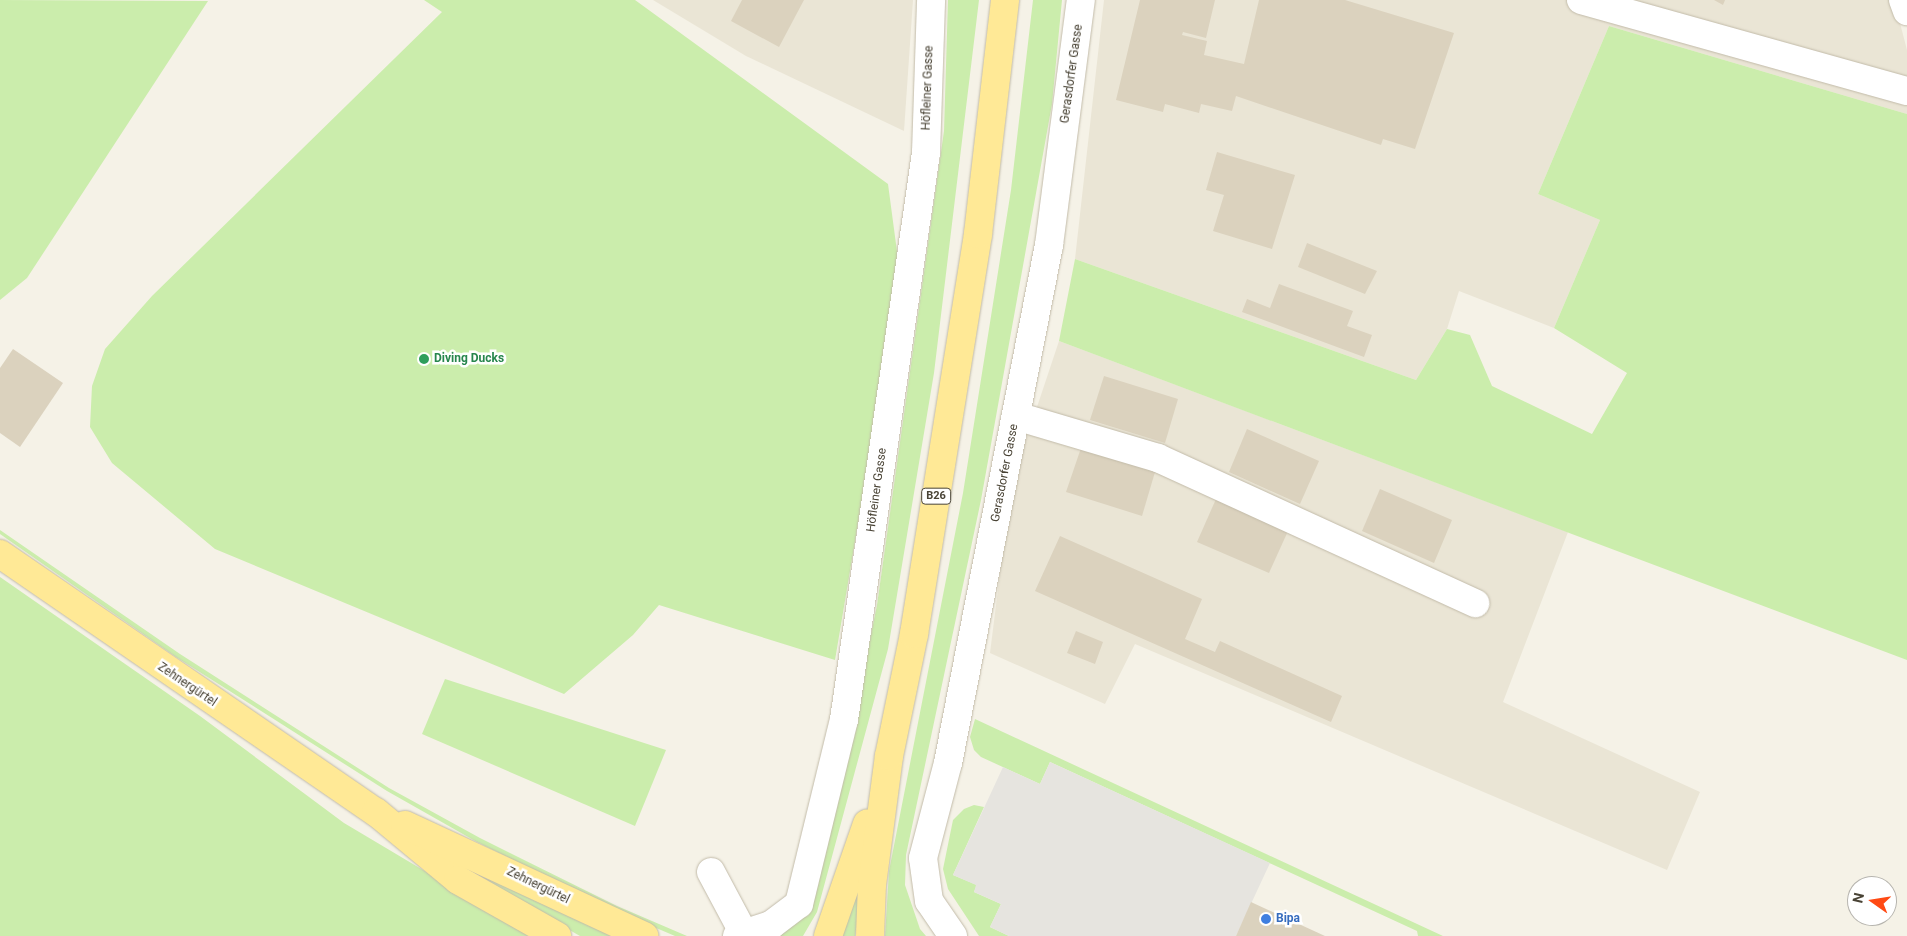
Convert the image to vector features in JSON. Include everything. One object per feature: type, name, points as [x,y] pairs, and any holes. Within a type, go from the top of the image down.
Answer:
[{"type":"main road","name":"B26","points":[[870,936],[872,885],[889,756],[914,634],[978,234],[1005,0]]},
{"type":"main road","name":"Zehnergürtel","points":[[0,554],[376,812],[458,880],[557,936]]},
{"type":"main road","name":"B26","points":[[828,936],[850,880],[889,756]]},
{"type":"main road","name":"Zehnergürtel","points":[[376,812],[472,853],[644,936]]},
{"type":"street","name":"Höfleiner Gasse","points":[[740,934],[771,925],[799,904],[844,720],[926,153],[931,0]]},
{"type":"street","name":"Gerasdorfer Gasse","points":[[953,936],[929,901],[923,858],[948,763],[1049,245],[1081,0]]},
{"type":"street","points":[[1582,0],[1907,91]]},
{"type":"street","points":[[1904,0],[1907,11]]},
{"type":"street","points":[[1016,416],[1158,458],[1475,603]]},
{"type":"street","points":[[711,872],[740,934]]},
{"type":"shaded area","points":[[653,0],[913,0],[904,131],[746,56]]},
{"type":"shaded area","points":[[1104,0],[1894,0],[1907,50],[1907,114],[1609,26],[1538,194],[1600,220],[1554,328],[1459,291],[1447,329],[1416,380],[1075,259]]},
{"type":"shaded area","points":[[1059,341],[1568,532],[1503,702],[1700,792],[1667,870],[1135,644],[1105,704],[990,653],[1011,485]]},
{"type":"shaded area","points":[[1050,762],[1270,863],[1236,936],[1009,936],[990,927],[1001,904],[974,892],[976,885],[953,875],[1003,767],[1040,784]]},
{"type":"green space","points":[[0,0],[208,1],[27,278],[0,300]]},
{"type":"green space","name":"Diving Ducks","points":[[424,0],[635,0],[888,184],[900,274],[835,660],[659,605],[633,635],[564,694],[215,549],[112,463],[90,427],[92,386],[105,349],[152,296],[442,12]]},
{"type":"green space","points":[[948,0],[979,0],[934,373],[888,649],[817,912],[803,936],[771,936],[843,771],[877,605],[944,131]]},
{"type":"green space","points":[[1033,0],[1062,0],[1052,104],[981,500],[906,855],[905,885],[920,929],[926,936],[885,936],[889,871],[963,493],[1011,190]]},
{"type":"green space","points":[[1609,26],[1907,114],[1907,660],[1059,341],[1075,259],[1416,380],[1447,329],[1470,335],[1492,386],[1592,434],[1627,373],[1554,328],[1600,220],[1538,194]]},
{"type":"green space","points":[[0,530],[180,654],[389,788],[480,838],[617,906],[687,936],[675,936],[614,910],[477,842],[387,791],[176,657],[0,534]]},
{"type":"green space","points":[[0,577],[200,716],[344,823],[534,936],[0,936]]},
{"type":"green space","points":[[445,679],[666,750],[635,826],[422,734]]},
{"type":"green space","points":[[975,719],[1443,936],[1418,936],[1417,931],[1050,762],[1040,784],[981,757],[974,750],[970,737]]},
{"type":"green space","points":[[974,805],[984,807],[953,875],[977,885],[974,892],[1001,904],[990,927],[1009,936],[979,936],[948,889],[943,869],[953,820],[964,809]]},
{"type":"green space","points":[[869,852],[855,936],[837,936]]},
{"type":"green space","points":[[466,864],[617,936],[580,936],[463,869]]},
{"type":"building","points":[[742,0],[804,0],[779,47],[731,21]]},
{"type":"building","points":[[1140,0],[1215,0],[1206,38],[1183,32],[1182,35],[1207,41],[1204,55],[1244,64],[1259,0],[1345,0],[1454,33],[1415,149],[1383,139],[1381,145],[1236,96],[1232,111],[1201,104],[1199,113],[1165,104],[1163,112],[1116,100]]},
{"type":"building","points":[[1714,0],[1725,0],[1723,5]]},
{"type":"building","points":[[1217,152],[1295,175],[1272,249],[1213,231],[1224,195],[1206,190]]},
{"type":"building","points":[[1307,243],[1377,271],[1365,294],[1298,267]]},
{"type":"building","points":[[1279,284],[1353,311],[1347,326],[1372,335],[1364,357],[1242,312],[1247,299],[1270,308]]},
{"type":"building","points":[[13,349],[63,383],[20,447],[0,433],[0,368]]},
{"type":"building","points":[[1104,376],[1178,399],[1165,443],[1090,420]]},
{"type":"building","points":[[1247,429],[1319,461],[1300,504],[1229,472]]},
{"type":"building","points":[[1081,448],[1155,472],[1142,516],[1066,492]]},
{"type":"building","points":[[1380,489],[1452,520],[1434,563],[1362,531]]},
{"type":"building","points":[[1216,499],[1288,531],[1269,573],[1197,542]]},
{"type":"building","points":[[1060,536],[1202,599],[1185,639],[1215,652],[1220,641],[1342,696],[1331,722],[1035,591]]},
{"type":"building","points":[[1076,631],[1103,642],[1095,664],[1067,653]]},
{"type":"building","name":"Bipa","points":[[1251,902],[1325,936],[1236,936]]},
{"type":"place","name":"Diving Ducks","points":[[424,359]]},
{"type":"place","name":"Bipa","points":[[1266,919]]}]
